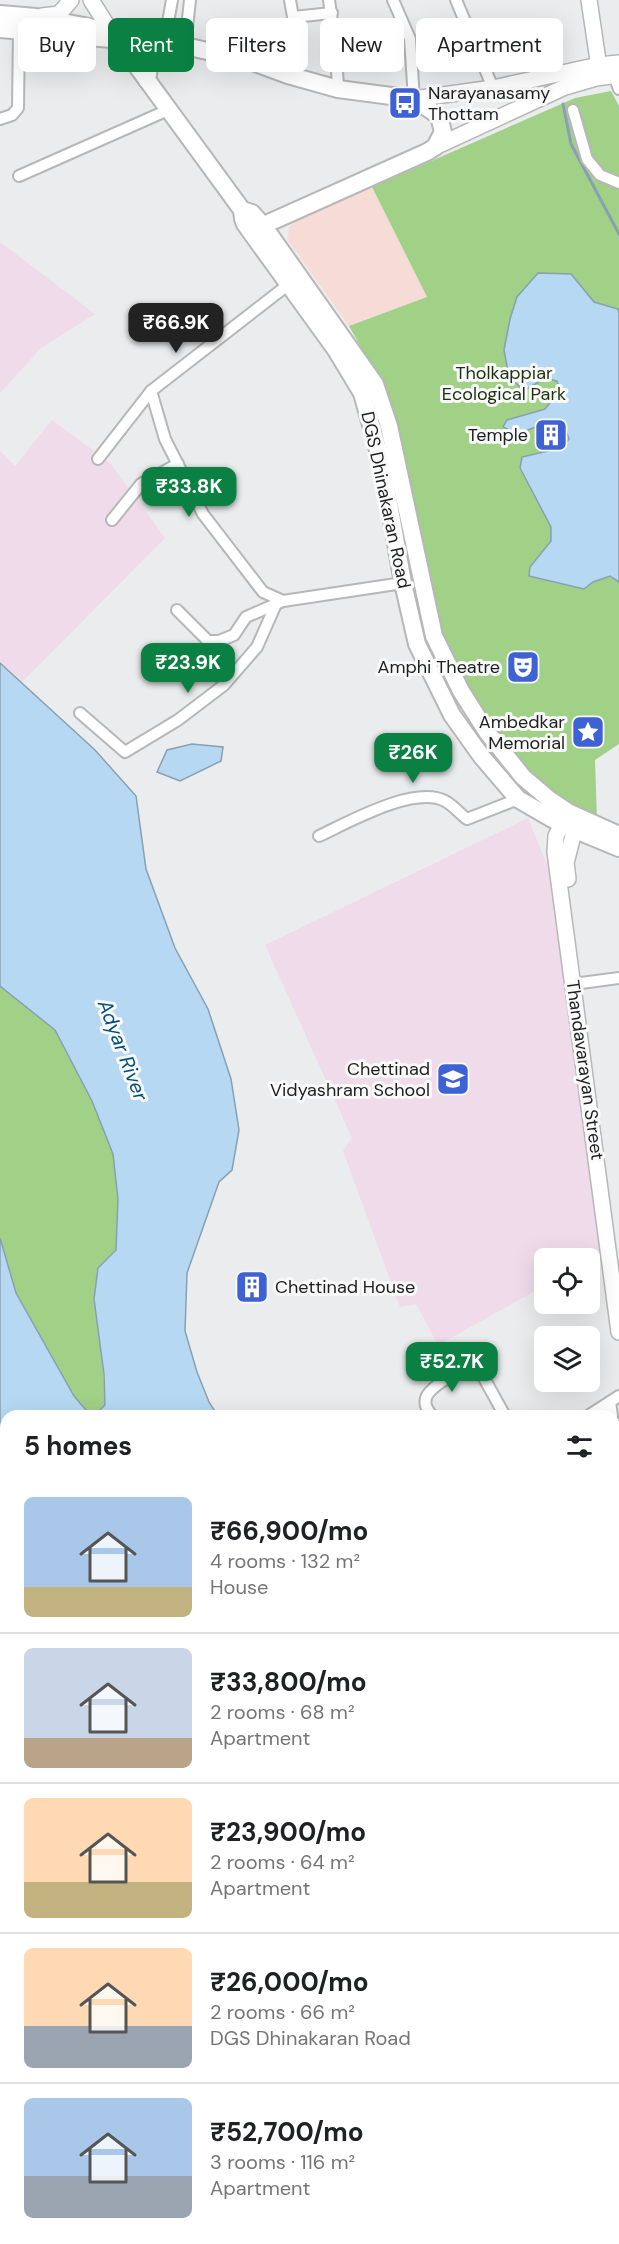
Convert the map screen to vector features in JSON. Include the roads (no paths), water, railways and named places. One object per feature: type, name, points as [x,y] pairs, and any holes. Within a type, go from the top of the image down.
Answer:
[{"type":"main road","points":[[0,14],[36,17],[108,30]]},
{"type":"main road","points":[[0,29],[18,31]]},
{"type":"main road","points":[[96,38],[111,39],[123,47],[243,210],[252,213],[257,228],[427,152],[435,147],[443,132],[439,116],[414,99],[338,89],[288,75],[250,61],[194,48]]},
{"type":"main road","points":[[147,80],[148,72]]},
{"type":"main road","name":"DGS Dhinakaran Road","points":[[257,228],[289,284],[336,350],[362,393],[382,464],[403,583],[417,644],[437,687],[452,715],[518,799],[570,821]]},
{"type":"main road","name":"DGS Dhinakaran Road","points":[[257,228],[375,384],[389,426],[434,636],[461,692],[487,732],[523,777],[570,821]]},
{"type":"main road","points":[[570,821],[619,835]]},
{"type":"main road","points":[[570,821],[619,848]]},
{"type":"street","points":[[36,17],[59,14],[71,0]]},
{"type":"street","points":[[91,0],[108,27]]},
{"type":"street","points":[[169,18],[172,0]]},
{"type":"street","points":[[186,18],[190,0]]},
{"type":"street","points":[[288,75],[293,17],[290,0]]},
{"type":"street","points":[[329,0],[338,89]]},
{"type":"street","points":[[393,0],[410,39],[414,99],[612,74]]},
{"type":"street","points":[[456,0],[493,88]]},
{"type":"street","points":[[589,0],[612,74]]},
{"type":"street","points":[[293,17],[332,13]]},
{"type":"street","points":[[0,119],[12,115],[18,108],[18,72]]},
{"type":"street","points":[[435,147],[565,87],[612,74]]},
{"type":"street","points":[[19,176],[168,110]]},
{"type":"street","points":[[573,110],[586,159],[600,175],[619,183]]},
{"type":"street","points":[[98,459],[151,391],[289,284]]},
{"type":"street","points":[[151,391],[165,439],[203,514],[263,592],[279,603]]},
{"type":"street","points":[[112,520],[141,483],[178,464]]},
{"type":"street","points":[[177,610],[208,641],[219,641],[234,635],[246,618],[279,603],[403,583]]},
{"type":"street","points":[[80,713],[124,752],[178,720],[224,684],[257,647],[279,603]]},
{"type":"street","points":[[319,836],[402,799],[420,797],[444,800],[467,819],[518,799]]},
{"type":"street","name":"Thandavarayan Street","points":[[570,821],[566,863],[581,982],[591,1090]]},
{"type":"street","name":"Thandavarayan Street","points":[[570,821],[556,836],[555,852],[616,1256],[619,1332]]},
{"type":"street","points":[[581,982],[619,978]]},
{"type":"street","points":[[428,1410],[426,1397],[437,1385],[473,1366],[479,1369],[502,1410]]},
{"type":"street","points":[[597,1410],[614,1399]]},
{"type":"water","points":[[538,273],[571,274],[594,302],[618,309],[619,582],[610,576],[593,582],[584,589],[529,576],[530,567],[551,541],[551,527],[520,468],[522,457],[561,448],[569,439],[563,422],[548,422],[518,434],[503,427],[507,420],[545,409],[560,390],[557,381],[546,378],[524,390],[509,377],[504,350],[510,319],[517,297]]},
{"type":"water","name":"Adyar River","points":[[0,663],[95,750],[136,796],[146,869],[175,948],[208,1009],[231,1079],[239,1130],[232,1170],[219,1182],[187,1273],[185,1331],[197,1372],[214,1410],[100,1410],[105,1405],[104,1374],[94,1299],[98,1268],[116,1250],[118,1199],[113,1154],[92,1101],[55,1030],[0,986]]},
{"type":"water","points":[[192,744],[223,747],[221,761],[180,781],[157,772],[167,750]]},
{"type":"water","points":[[0,1238],[16,1293],[74,1396],[86,1410],[0,1410]]},
{"type":"waterway","points":[[563,104],[571,144],[619,234]]},
{"type":"place","name":"Narayanasamy Thottam","points":[[405,103]]},
{"type":"place","name":"Temple","points":[[551,435]]},
{"type":"place","name":"Amphi Theatre","points":[[523,667]]},
{"type":"place","name":"Ambedkar Memorial","points":[[588,732]]},
{"type":"place","name":"Chettinad Vidyashram School","points":[[453,1079]]},
{"type":"place","name":"Chettinad House","points":[[252,1287]]},
{"type":"park label","name":"Tholkappiar Ecological Park","points":[[504,383]]}]
